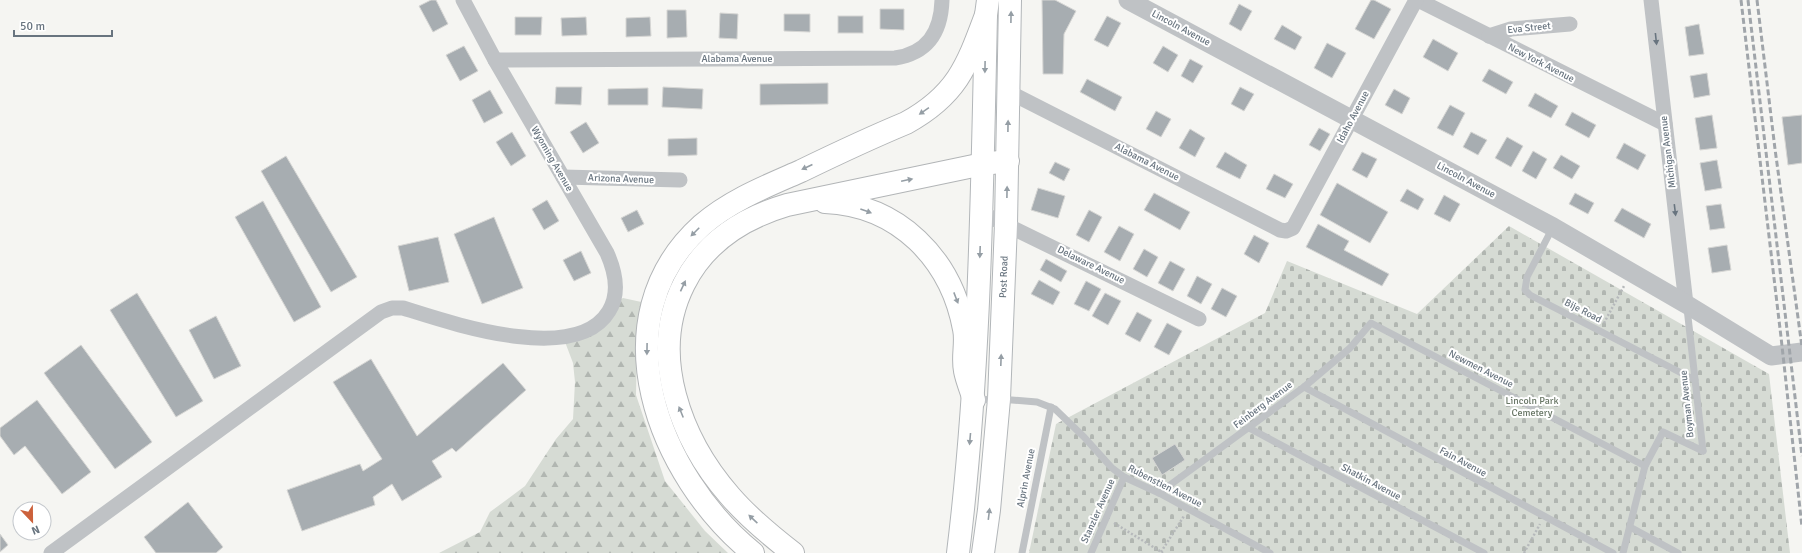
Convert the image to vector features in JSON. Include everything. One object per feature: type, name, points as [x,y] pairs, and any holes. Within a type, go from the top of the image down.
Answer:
[{"type":"main road","name":"Post Road","points":[[983,553],[989,510],[999,399],[1008,161],[1010,0]]},
{"type":"main road","points":[[958,553],[974,400],[982,213],[987,7]]},
{"type":"main road","points":[[753,553],[733,536],[696,490],[676,458],[658,415],[649,380],[646,346],[648,323],[658,289],[674,259],[689,239],[703,224],[722,209],[749,194],[906,122],[936,102],[953,85],[967,64],[987,7]]},
{"type":"main road","points":[[794,553],[765,530],[740,507],[720,484],[703,459],[676,401],[670,375],[668,350],[670,324],[677,299],[688,276],[705,253],[724,235],[748,219],[774,209],[983,164],[1008,161]]},
{"type":"main road","points":[[800,203],[830,203],[862,209],[891,222],[917,239],[929,250],[946,276],[959,309],[965,330],[965,370],[974,400]]},
{"type":"street","name":"Wyoming Avenue","points":[[51,553],[381,312],[392,308],[403,308],[473,329],[512,337],[545,338],[567,336],[594,328],[602,322],[612,306],[615,297],[614,274],[607,253],[495,60],[463,0]]},
{"type":"street","name":"Alabama Avenue","points":[[495,60],[894,58],[909,56],[923,47],[932,38],[938,26],[942,0]]},
{"type":"street","name":"Lincoln Avenue","points":[[1128,0],[1553,227],[1686,304],[1771,356],[1802,352]]},
{"type":"street","name":"Idaho Avenue","points":[[1286,231],[1293,228],[1417,0]]},
{"type":"street","name":"New York Avenue","points":[[1417,0],[1665,124]]},
{"type":"street","name":"Michigan Avenue","points":[[1651,0],[1686,304]]},
{"type":"street","name":"Eva Street","points":[[1489,36],[1506,30],[1570,24]]},
{"type":"street","name":"Alabama Avenue","points":[[1009,92],[1280,230],[1286,231]]},
{"type":"street","name":"Arizona Avenue","points":[[562,177],[680,180]]},
{"type":"street","name":"Delaware Avenue","points":[[982,213],[1199,318]]},
{"type":"lane","name":"Bije Road","points":[[1553,227],[1527,277],[1525,290],[1530,295],[1695,380]]},
{"type":"lane","name":"Boyman Avenue","points":[[1623,553],[1646,466],[1662,432],[1702,451],[1686,304]]},
{"type":"lane","name":"Feinberg Avenue","points":[[1159,493],[1250,428],[1304,387],[1350,348],[1370,323]]},
{"type":"lane","name":"Newmen Avenue","points":[[1370,323],[1646,466]]},
{"type":"lane","name":"Fain Avenue","points":[[1304,387],[1614,553]]},
{"type":"lane","name":"Rubenstien Avenue","points":[[974,400],[999,399],[1037,402],[1051,407],[1084,437],[1112,468],[1124,477],[1159,493],[1270,553]]},
{"type":"lane","name":"Alprin Avenue","points":[[1022,553],[1051,407]]},
{"type":"lane","name":"Shatkin Avenue","points":[[1250,428],[1484,553]]},
{"type":"lane","name":"Stanzler Avenue","points":[[1091,553],[1124,477]]},
{"type":"lane","points":[[1630,527],[1678,553]]},
{"type":"path","points":[[1600,330],[1624,286]]},
{"type":"path","points":[[1106,518],[1162,552],[1189,509]]},
{"type":"path","points":[[1524,553],[1544,516]]},
{"type":"green space","name":"Lincoln Park Cemetery","points":[[1509,226],[1769,374],[1790,553],[1029,553],[1056,424],[1265,313],[1287,261],[1417,314]]},
{"type":"green space","points":[[623,298],[646,303],[637,344],[636,395],[665,481],[705,531],[728,553],[439,553],[480,532],[490,512],[525,486],[556,439],[573,419],[575,382],[573,363],[562,334],[593,325],[607,307]]},
{"type":"building","points":[[431,0],[436,0],[448,24],[433,32],[419,6]]},
{"type":"building","points":[[1042,0],[1055,0],[1076,11],[1064,34],[1063,74],[1043,74]]},
{"type":"building","points":[[1371,0],[1374,0],[1391,9],[1374,39],[1355,29]]},
{"type":"building","points":[[1239,4],[1252,11],[1241,31],[1229,24]]},
{"type":"building","points":[[880,9],[904,9],[904,30],[880,29]]},
{"type":"building","points":[[667,10],[686,10],[687,37],[667,38]]},
{"type":"building","points":[[720,13],[738,14],[737,39],[719,38]]},
{"type":"building","points":[[784,14],[810,14],[810,32],[784,31]]},
{"type":"building","points":[[838,16],[863,16],[863,33],[838,33]]},
{"type":"building","points":[[1107,16],[1121,23],[1108,47],[1094,40]]},
{"type":"building","points":[[515,17],[542,17],[541,35],[515,35]]},
{"type":"building","points":[[586,17],[587,35],[562,36],[561,18]]},
{"type":"building","points":[[650,17],[651,36],[626,37],[626,18]]},
{"type":"building","points":[[1699,24],[1704,54],[1689,56],[1685,27]]},
{"type":"building","points":[[1282,25],[1302,37],[1295,50],[1274,39]]},
{"type":"building","points":[[1433,39],[1458,53],[1448,71],[1423,57]]},
{"type":"building","points":[[1327,43],[1346,53],[1332,78],[1314,68]]},
{"type":"building","points":[[464,46],[478,71],[460,81],[446,55]]},
{"type":"building","points":[[1163,46],[1178,55],[1168,72],[1153,63]]},
{"type":"building","points":[[1190,59],[1203,66],[1193,83],[1181,76]]},
{"type":"building","points":[[1489,69],[1513,82],[1506,94],[1482,81]]},
{"type":"building","points":[[1707,73],[1710,95],[1694,98],[1690,76]]},
{"type":"building","points":[[1087,79],[1122,97],[1115,111],[1080,92]]},
{"type":"building","points":[[828,83],[828,104],[760,105],[760,84]]},
{"type":"building","points":[[556,87],[582,87],[581,105],[555,104]]},
{"type":"building","points":[[663,87],[703,89],[702,109],[662,107]]},
{"type":"building","points":[[1240,87],[1254,94],[1244,111],[1231,104]]},
{"type":"building","points":[[648,88],[648,105],[608,105],[608,89]]},
{"type":"building","points":[[1394,89],[1410,98],[1402,114],[1385,105]]},
{"type":"building","points":[[490,90],[503,113],[484,123],[472,100]]},
{"type":"building","points":[[1535,93],[1558,106],[1551,118],[1528,106]]},
{"type":"building","points":[[1450,105],[1465,113],[1453,136],[1437,128]]},
{"type":"building","points":[[1156,111],[1171,119],[1161,137],[1146,129]]},
{"type":"building","points":[[1572,112],[1596,125],[1589,138],[1565,125]]},
{"type":"building","points":[[1712,115],[1717,148],[1700,150],[1695,118]]},
{"type":"building","points":[[1802,115],[1802,163],[1788,165],[1782,117]]},
{"type":"building","points":[[586,122],[599,143],[583,153],[570,132]]},
{"type":"building","points":[[1319,128],[1330,134],[1320,151],[1309,145]]},
{"type":"building","points":[[1190,129],[1205,138],[1195,157],[1179,148]]},
{"type":"building","points":[[512,132],[526,156],[511,166],[496,142]]},
{"type":"building","points":[[1471,132],[1487,140],[1478,155],[1463,147]]},
{"type":"building","points":[[1507,137],[1523,146],[1511,167],[1495,158]]},
{"type":"building","points":[[697,138],[697,155],[668,156],[668,139]]},
{"type":"building","points":[[1624,143],[1646,155],[1638,170],[1616,158]]},
{"type":"building","points":[[1533,151],[1547,159],[1536,179],[1522,171]]},
{"type":"building","points":[[1225,152],[1247,165],[1240,179],[1216,167]]},
{"type":"building","points":[[1362,152],[1377,159],[1367,178],[1352,170]]},
{"type":"building","points":[[1561,155],[1580,166],[1572,179],[1553,168]]},
{"type":"building","points":[[286,156],[357,277],[331,292],[261,171]]},
{"type":"building","points":[[1717,160],[1722,188],[1705,191],[1700,163]]},
{"type":"building","points":[[1055,162],[1070,169],[1064,181],[1049,173]]},
{"type":"building","points":[[1274,174],[1293,184],[1285,198],[1266,189]]},
{"type":"building","points":[[1337,183],[1388,212],[1370,243],[1320,215]]},
{"type":"building","points":[[1038,188],[1065,196],[1058,218],[1031,210]]},
{"type":"building","points":[[1407,189],[1424,199],[1418,210],[1400,201]]},
{"type":"building","points":[[1154,193],[1190,212],[1180,230],[1144,210]]},
{"type":"building","points":[[1575,193],[1594,203],[1588,214],[1569,204]]},
{"type":"building","points":[[1444,195],[1460,204],[1450,222],[1434,214]]},
{"type":"building","points":[[547,200],[559,221],[544,230],[532,209]]},
{"type":"building","points":[[263,201],[321,307],[294,322],[235,217]]},
{"type":"building","points":[[1721,204],[1725,228],[1710,230],[1706,206]]},
{"type":"building","points":[[1622,208],[1651,224],[1644,238],[1614,221]]},
{"type":"building","points":[[637,210],[644,224],[628,232],[621,218]]},
{"type":"building","points":[[1089,210],[1102,217],[1089,242],[1076,235]]},
{"type":"building","points":[[494,217],[523,288],[482,304],[454,234]]},
{"type":"building","points":[[1318,224],[1349,241],[1344,250],[1389,274],[1382,286],[1306,247]]},
{"type":"building","points":[[1119,226],[1134,234],[1120,261],[1104,252]]},
{"type":"building","points":[[1254,235],[1269,243],[1259,263],[1244,254]]},
{"type":"building","points":[[438,237],[449,282],[409,291],[398,246]]},
{"type":"building","points":[[1727,245],[1731,270],[1712,273],[1708,248]]},
{"type":"building","points":[[1144,249],[1158,257],[1147,277],[1133,269]]},
{"type":"building","points":[[581,251],[591,273],[574,281],[563,260]]},
{"type":"building","points":[[1046,259],[1067,271],[1061,282],[1040,270]]},
{"type":"building","points":[[1170,261],[1185,269],[1173,291],[1158,283]]},
{"type":"building","points":[[1197,276],[1212,284],[1201,304],[1187,296]]},
{"type":"building","points":[[1039,280],[1060,292],[1053,305],[1031,294]]},
{"type":"building","points":[[1086,281],[1101,289],[1089,311],[1074,304]]},
{"type":"building","points":[[1222,288],[1237,296],[1226,317],[1211,309]]},
{"type":"building","points":[[137,293],[203,401],[176,417],[110,310]]},
{"type":"building","points":[[1105,293],[1121,301],[1108,325],[1092,316]]},
{"type":"building","points":[[1137,312],[1152,320],[1140,342],[1125,334]]},
{"type":"building","points":[[216,316],[241,366],[214,379],[189,330]]},
{"type":"building","points":[[1167,323],[1182,331],[1169,355],[1154,347]]},
{"type":"building","points":[[81,345],[152,442],[115,469],[44,373]]},
{"type":"building","points":[[371,359],[417,436],[503,363],[526,390],[456,452],[452,448],[432,461],[442,477],[402,501],[392,484],[373,497],[375,505],[302,531],[287,490],[360,464],[363,471],[382,459],[333,382]]},
{"type":"building","points":[[37,400],[91,472],[62,494],[25,446],[14,455],[0,436],[0,428]]},
{"type":"building","points":[[1175,444],[1185,460],[1162,475],[1152,458]]},
{"type":"building","points":[[188,502],[223,547],[216,553],[156,553],[144,537]]},
{"type":"building","points":[[0,534],[8,545],[0,552]]},
{"type":"railway","points":[[1741,0],[1802,527]]},
{"type":"railway","points":[[1748,0],[1802,456]]},
{"type":"railway","points":[[1757,0],[1775,149],[1802,347]]}]
